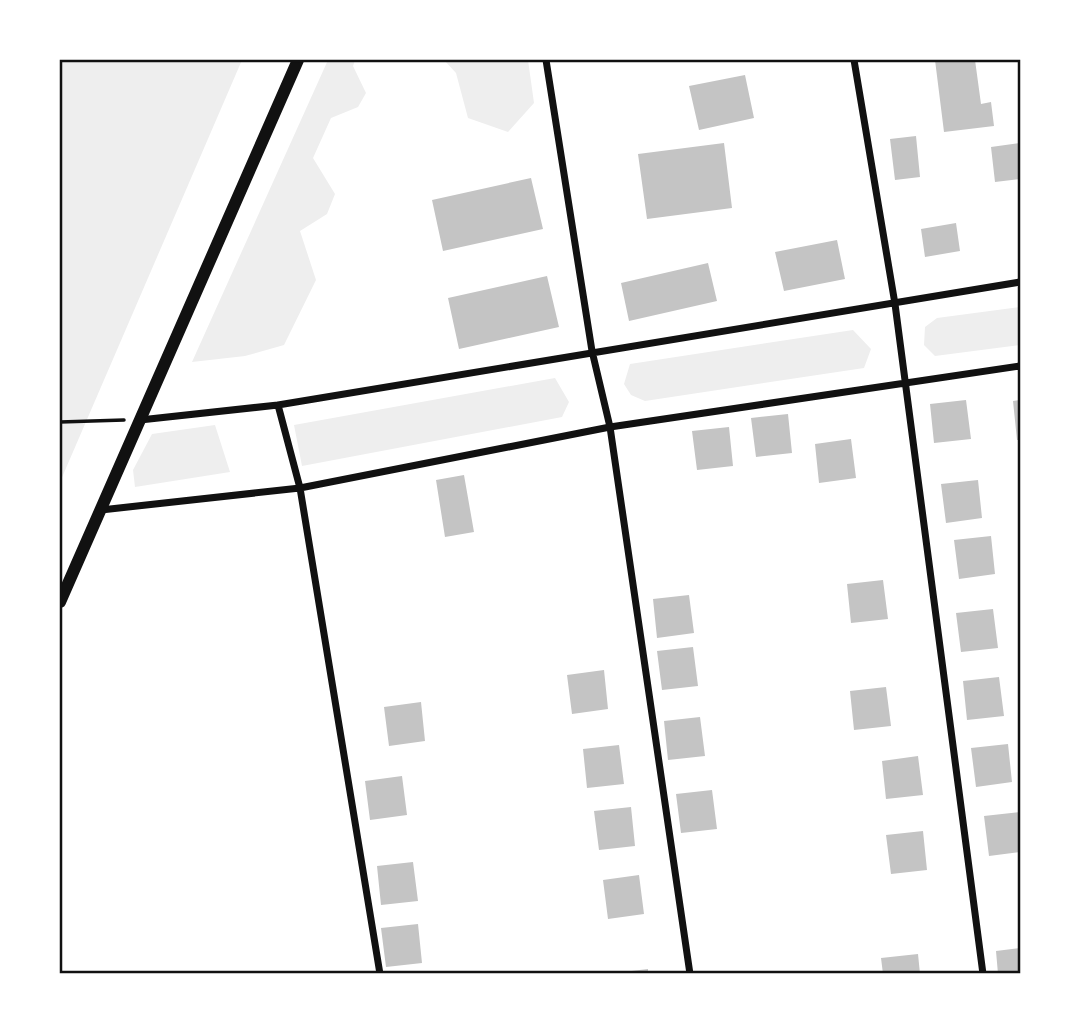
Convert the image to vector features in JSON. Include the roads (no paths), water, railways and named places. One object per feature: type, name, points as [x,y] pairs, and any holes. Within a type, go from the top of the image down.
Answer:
[{"type":"main road","points":[[60,602],[298,60]]},
{"type":"street","points":[[546,60],[592,351],[610,427],[690,974]]},
{"type":"street","points":[[855,60],[895,304],[983,974]]},
{"type":"street","points":[[140,420],[278,405],[1020,282]]},
{"type":"street","points":[[100,510],[300,488],[610,427],[903,381],[1020,366]]},
{"type":"street","points":[[278,405],[300,488],[380,974]]}]
